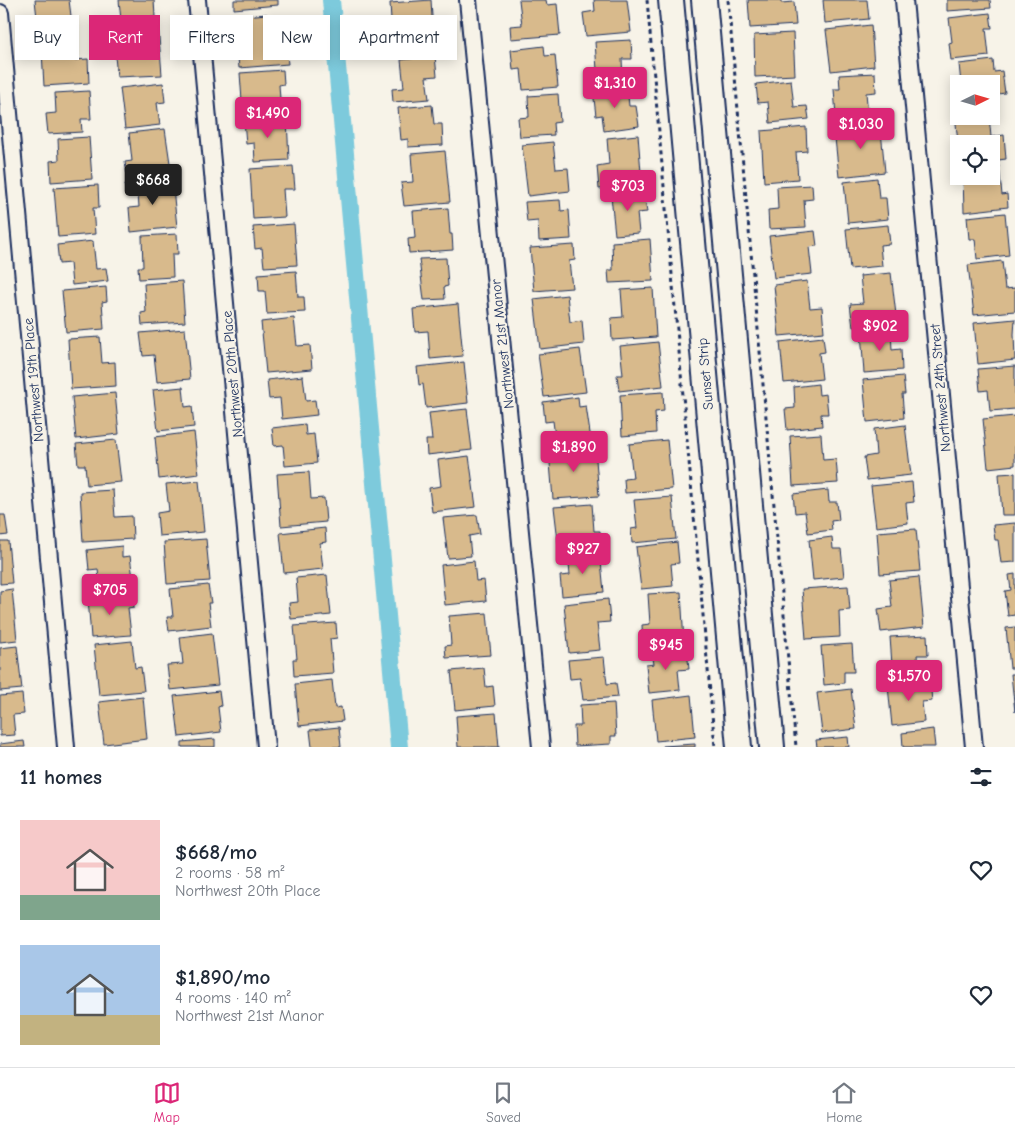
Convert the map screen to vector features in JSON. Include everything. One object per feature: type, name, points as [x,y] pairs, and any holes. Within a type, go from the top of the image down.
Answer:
[{"type":"street","name":"Northwest 20th Place","points":[[197,0],[266,747]]},
{"type":"street","name":"Northwest 21st Manor","points":[[468,0],[541,747]]},
{"type":"street","name":"Sunset Strip","points":[[671,0],[739,747]]},
{"type":"street","points":[[704,0],[772,747]]},
{"type":"street","name":"Northwest 24th Street","points":[[904,0],[974,747]]},
{"type":"street","name":"Northwest 19th Place","points":[[0,13],[66,747]]},
{"type":"path","points":[[647,0],[715,747]]},
{"type":"path","points":[[728,0],[796,747]]},
{"type":"building","points":[[35,0],[69,0],[71,15],[37,15]]},
{"type":"building","points":[[119,0],[154,0],[155,15],[120,15]]},
{"type":"building","points":[[234,0],[278,0],[278,5],[234,9]]},
{"type":"building","points":[[431,0],[432,15],[391,15],[390,3]]},
{"type":"building","points":[[519,0],[546,0],[547,5],[557,4],[560,35],[511,39],[510,26],[522,25]]},
{"type":"building","points":[[594,0],[627,0],[631,32],[586,36],[583,13],[595,11]]},
{"type":"building","points":[[748,0],[781,0],[781,3],[794,2],[796,25],[750,28]]},
{"type":"building","points":[[823,0],[867,0],[869,19],[825,23]]},
{"type":"building","points":[[947,0],[990,0],[991,8],[947,11]]},
{"type":"building","points":[[990,13],[992,28],[986,28],[989,56],[951,60],[949,43],[952,42],[949,18]]},
{"type":"building","points":[[267,14],[263,15],[263,60],[288,60],[288,64],[239,68],[238,60],[253,60],[253,15]]},
{"type":"building","points":[[871,25],[874,66],[831,71],[826,30]]},
{"type":"building","points":[[793,33],[795,75],[755,77],[754,35]]},
{"type":"building","points":[[631,40],[632,59],[622,59],[623,81],[588,83],[588,70],[597,70],[595,42]]},
{"type":"building","points":[[544,46],[545,56],[555,55],[558,87],[523,90],[521,69],[513,70],[511,50]]},
{"type":"building","points":[[160,50],[162,75],[117,77],[115,60],[160,60]]},
{"type":"building","points":[[88,59],[89,83],[44,86],[42,60]]},
{"type":"building","points":[[401,60],[435,60],[437,76],[426,77],[429,99],[393,102],[392,89],[404,88]]},
{"type":"building","points":[[993,60],[994,72],[1002,71],[1005,93],[1000,94],[1000,75],[960,75],[959,64]]},
{"type":"building","points":[[283,70],[284,84],[279,85],[281,113],[243,115],[240,73]]},
{"type":"building","points":[[875,73],[876,92],[866,93],[868,114],[836,116],[834,89],[840,89],[839,75]]},
{"type":"building","points":[[791,80],[794,107],[807,106],[809,119],[770,123],[768,102],[758,103],[756,84]]},
{"type":"building","points":[[163,83],[165,102],[157,103],[160,125],[125,129],[120,88]]},
{"type":"building","points":[[627,86],[629,106],[636,106],[639,126],[604,131],[602,115],[596,116],[593,90]]},
{"type":"building","points":[[89,91],[91,119],[81,119],[82,132],[48,134],[46,114],[56,113],[55,93]]},
{"type":"building","points":[[558,94],[560,122],[553,123],[554,135],[520,137],[518,118],[529,117],[528,96]]},
{"type":"building","points":[[432,105],[434,124],[442,124],[443,145],[408,147],[408,139],[401,140],[398,108]]},
{"type":"building","points":[[287,118],[289,160],[255,162],[254,143],[246,144],[244,120]]},
{"type":"building","points":[[880,121],[885,172],[839,177],[835,138],[845,137],[844,125]]},
{"type":"building","points":[[956,125],[990,125],[991,135],[957,135]]},
{"type":"building","points":[[806,127],[807,151],[796,152],[798,179],[764,182],[761,131]]},
{"type":"building","points":[[165,129],[171,170],[127,175],[125,162],[132,161],[129,133]]},
{"type":"building","points":[[638,135],[642,185],[599,189],[597,166],[609,164],[607,138]]},
{"type":"building","points":[[1004,135],[1006,159],[1000,160],[1000,136]]},
{"type":"building","points":[[89,137],[92,179],[51,182],[50,161],[59,160],[58,139]]},
{"type":"building","points":[[553,142],[556,169],[568,168],[570,191],[528,196],[522,145]]},
{"type":"building","points":[[445,151],[450,202],[404,206],[401,183],[413,182],[411,154]]},
{"type":"building","points":[[293,166],[295,189],[283,189],[285,217],[253,219],[250,169]]},
{"type":"building","points":[[1000,176],[1002,195],[1007,194],[1008,207],[964,212],[963,185],[1000,185]]},
{"type":"building","points":[[877,178],[879,198],[886,198],[888,219],[848,223],[844,182]]},
{"type":"building","points":[[172,179],[177,227],[131,232],[129,208],[139,207],[138,194],[126,195],[125,185]]},
{"type":"building","points":[[98,185],[99,208],[93,208],[95,234],[58,237],[54,188]]},
{"type":"building","points":[[812,185],[813,199],[804,200],[806,227],[769,229],[768,210],[778,209],[777,187]]},
{"type":"building","points":[[644,192],[647,212],[637,213],[639,233],[615,235],[611,196]]},
{"type":"building","points":[[560,200],[561,211],[569,210],[571,239],[539,241],[538,221],[527,222],[525,202]]},
{"type":"building","points":[[448,208],[453,250],[409,253],[408,239],[415,238],[413,211]]},
{"type":"building","points":[[1005,213],[1009,255],[977,259],[975,239],[969,239],[967,217]]},
{"type":"building","points":[[294,224],[297,265],[264,267],[262,248],[255,249],[253,227]]},
{"type":"building","points":[[888,225],[890,244],[880,245],[882,266],[850,269],[846,229]]},
{"type":"building","points":[[815,231],[817,246],[809,247],[812,274],[774,278],[769,236]]},
{"type":"building","points":[[177,234],[178,254],[172,254],[173,277],[139,279],[138,267],[143,267],[142,236]]},
{"type":"building","points":[[650,239],[653,281],[609,283],[608,270],[613,270],[612,242]]},
{"type":"building","points":[[93,241],[96,269],[106,268],[108,281],[72,285],[70,263],[59,264],[57,245]]},
{"type":"building","points":[[574,245],[575,260],[569,261],[572,288],[534,291],[530,248]]},
{"type":"building","points":[[446,258],[448,286],[444,287],[445,299],[424,300],[419,259]]},
{"type":"building","points":[[1002,261],[1005,289],[1015,288],[1015,311],[974,315],[968,265]]},
{"type":"building","points":[[296,271],[298,297],[304,297],[305,312],[267,314],[265,291],[259,291],[258,274]]},
{"type":"building","points":[[891,273],[897,323],[853,327],[850,304],[863,303],[860,276]]},
{"type":"building","points":[[182,281],[185,322],[142,325],[141,313],[146,312],[144,284]]},
{"type":"building","points":[[807,281],[810,308],[822,307],[824,332],[779,336],[774,285]]},
{"type":"building","points":[[106,287],[107,301],[102,302],[104,329],[66,332],[62,291]]},
{"type":"building","points":[[653,288],[656,337],[612,340],[611,318],[623,317],[621,290]]},
{"type":"building","points":[[567,295],[570,322],[582,320],[584,344],[540,349],[534,299]]},
{"type":"building","points":[[458,304],[463,356],[430,359],[428,331],[415,332],[413,309]]},
{"type":"building","points":[[294,318],[297,346],[310,345],[312,369],[266,373],[261,322]]},
{"type":"building","points":[[1015,319],[1015,360],[978,364],[974,323]]},
{"type":"building","points":[[185,329],[190,379],[157,382],[154,355],[143,356],[140,333]]},
{"type":"building","points":[[891,330],[892,350],[901,349],[902,370],[864,373],[861,332]]},
{"type":"building","points":[[100,337],[102,363],[115,362],[116,386],[71,389],[68,339]]},
{"type":"building","points":[[823,337],[825,352],[819,353],[822,379],[784,383],[780,342]]},
{"type":"building","points":[[658,342],[663,386],[619,391],[617,375],[623,375],[620,346]]},
{"type":"building","points":[[580,349],[586,392],[544,397],[538,354]]},
{"type":"building","points":[[464,362],[468,403],[426,408],[423,384],[419,385],[417,367]]},
{"type":"building","points":[[1015,366],[1015,409],[990,411],[988,390],[980,391],[978,369]]},
{"type":"building","points":[[303,376],[306,401],[315,400],[317,415],[282,419],[280,398],[269,399],[267,380]]},
{"type":"building","points":[[903,376],[905,394],[902,394],[904,418],[867,422],[863,380]]},
{"type":"building","points":[[818,384],[819,395],[826,394],[828,414],[821,414],[822,426],[787,430],[785,409],[795,408],[794,387]]},
{"type":"building","points":[[183,387],[185,407],[192,406],[194,427],[158,431],[153,390]]},
{"type":"building","points":[[663,392],[664,411],[655,412],[656,433],[622,436],[620,395]]},
{"type":"building","points":[[115,393],[119,434],[76,439],[72,397]]},
{"type":"building","points":[[578,397],[579,407],[586,406],[591,440],[556,445],[553,421],[545,422],[543,402]]},
{"type":"building","points":[[467,409],[472,450],[427,455],[426,440],[432,440],[429,413]]},
{"type":"building","points":[[1015,416],[1015,465],[988,468],[983,419]]},
{"type":"building","points":[[305,424],[306,435],[314,434],[317,463],[285,466],[283,445],[274,446],[272,428]]},
{"type":"building","points":[[905,425],[911,475],[867,480],[864,457],[876,455],[874,429]]},
{"type":"building","points":[[194,432],[199,474],[159,479],[155,437]]},
{"type":"building","points":[[821,434],[823,460],[836,459],[838,483],[793,486],[790,436]]},
{"type":"building","points":[[116,440],[121,482],[87,485],[85,465],[78,465],[76,444]]},
{"type":"building","points":[[667,440],[672,489],[625,493],[624,479],[633,478],[629,444]]},
{"type":"building","points":[[595,448],[599,496],[553,499],[549,451]]},
{"type":"building","points":[[469,456],[476,507],[432,512],[429,488],[441,486],[438,460]]},
{"type":"building","points":[[309,472],[311,499],[324,498],[326,522],[281,526],[277,474]]},
{"type":"building","points":[[1015,473],[1015,515],[1002,515],[999,474]]},
{"type":"building","points":[[199,481],[204,532],[159,536],[157,513],[169,511],[166,484]]},
{"type":"building","points":[[912,482],[914,502],[906,503],[908,523],[876,527],[871,486]]},
{"type":"building","points":[[113,490],[115,517],[132,516],[133,539],[83,542],[80,492]]},
{"type":"building","points":[[828,490],[829,502],[837,502],[839,520],[831,521],[832,530],[808,533],[805,512],[795,513],[793,494]]},
{"type":"building","points":[[672,497],[676,539],[632,543],[631,529],[637,528],[634,500]]},
{"type":"building","points":[[592,504],[594,531],[600,531],[601,547],[559,549],[554,507]]},
{"type":"building","points":[[0,515],[5,515],[8,535],[0,536]]},
{"type":"building","points":[[477,515],[480,534],[469,536],[471,556],[448,558],[443,518]]},
{"type":"building","points":[[1015,523],[1015,562],[1001,563],[998,540],[995,540],[993,525]]},
{"type":"building","points":[[325,528],[326,542],[320,543],[323,569],[284,573],[280,533]]},
{"type":"building","points":[[916,529],[920,571],[880,574],[877,532]]},
{"type":"building","points":[[832,537],[833,549],[841,549],[844,577],[813,580],[809,540]]},
{"type":"building","points":[[206,539],[210,581],[167,584],[164,542]]},
{"type":"building","points":[[0,541],[8,541],[12,583],[0,584]]},
{"type":"building","points":[[677,542],[679,563],[671,564],[673,586],[641,589],[636,547]]},
{"type":"building","points":[[122,546],[122,557],[130,556],[134,586],[100,590],[98,569],[89,570],[87,550]]},
{"type":"building","points":[[600,551],[604,592],[562,596],[560,576],[570,575],[568,554]]},
{"type":"building","points":[[474,561],[476,581],[484,580],[486,601],[445,605],[441,565]]},
{"type":"building","points":[[1015,574],[1015,615],[1008,616],[1005,591],[1011,590],[1009,575]]},
{"type":"building","points":[[327,575],[331,615],[291,619],[289,603],[298,602],[296,578]]},
{"type":"building","points":[[919,577],[924,627],[881,632],[878,609],[892,607],[889,580]]},
{"type":"building","points":[[208,585],[211,603],[208,603],[211,626],[169,631],[167,617],[173,617],[170,589]]},
{"type":"building","points":[[848,586],[850,610],[839,611],[840,637],[806,639],[802,589]]},
{"type":"building","points":[[12,589],[17,640],[0,642],[0,591]]},
{"type":"building","points":[[681,592],[684,643],[643,646],[642,625],[650,624],[648,594]]},
{"type":"building","points":[[133,594],[134,607],[128,608],[131,635],[91,638],[88,598]]},
{"type":"building","points":[[608,599],[610,622],[597,623],[600,650],[569,653],[564,604]]},
{"type":"building","points":[[487,613],[491,655],[446,658],[445,646],[451,645],[449,616]]},
{"type":"building","points":[[336,623],[337,638],[330,639],[333,673],[294,676],[293,659],[297,659],[294,626]]},
{"type":"building","points":[[1015,627],[1015,668],[1010,668],[1006,628]]},
{"type":"building","points":[[212,633],[218,685],[170,690],[167,665],[183,664],[180,637]]},
{"type":"building","points":[[927,635],[928,655],[917,655],[919,677],[884,679],[883,666],[892,665],[890,637]]},
{"type":"building","points":[[132,641],[135,668],[141,667],[144,691],[99,695],[94,645]]},
{"type":"building","points":[[852,644],[854,672],[844,672],[844,683],[824,685],[821,646]]},
{"type":"building","points":[[17,646],[22,689],[0,691],[0,648]]},
{"type":"building","points":[[687,650],[689,669],[678,670],[680,690],[649,693],[646,665],[654,664],[652,653]]},
{"type":"building","points":[[604,657],[607,684],[616,683],[618,697],[583,700],[580,678],[570,679],[568,660]]},
{"type":"building","points":[[484,668],[486,687],[493,686],[495,706],[455,710],[451,671]]},
{"type":"building","points":[[1011,674],[1015,674],[1015,712]]},
{"type":"building","points":[[332,680],[335,708],[341,707],[343,721],[299,726],[295,684]]},
{"type":"building","points":[[930,681],[932,701],[922,702],[924,722],[892,726],[888,686]]},
{"type":"building","points":[[851,689],[856,729],[822,733],[817,693]]},
{"type":"building","points":[[219,691],[221,706],[218,707],[221,732],[179,737],[174,696]]},
{"type":"building","points":[[22,694],[24,714],[13,715],[15,735],[0,736],[0,696]]},
{"type":"building","points":[[691,695],[695,737],[656,741],[652,700]]},
{"type":"building","points":[[143,697],[147,739],[104,744],[99,702]]},
{"type":"building","points":[[614,703],[616,736],[611,736],[611,744],[575,746],[574,726],[581,726],[580,705]]},
{"type":"building","points":[[496,713],[499,747],[458,747],[456,716]]},
{"type":"building","points":[[339,727],[341,747],[312,747],[310,730]]},
{"type":"building","points":[[933,729],[935,747],[903,747],[902,733]]},
{"type":"building","points":[[848,737],[849,747],[817,747],[816,740]]},
{"type":"building","points":[[215,739],[215,747],[182,747],[182,742]]},
{"type":"building","points":[[24,741],[25,747],[0,747],[0,744]]},
{"type":"building","points":[[695,744],[695,747],[663,747],[663,746]]},
{"type":"waterway","points":[[331,0],[399,747]]}]
